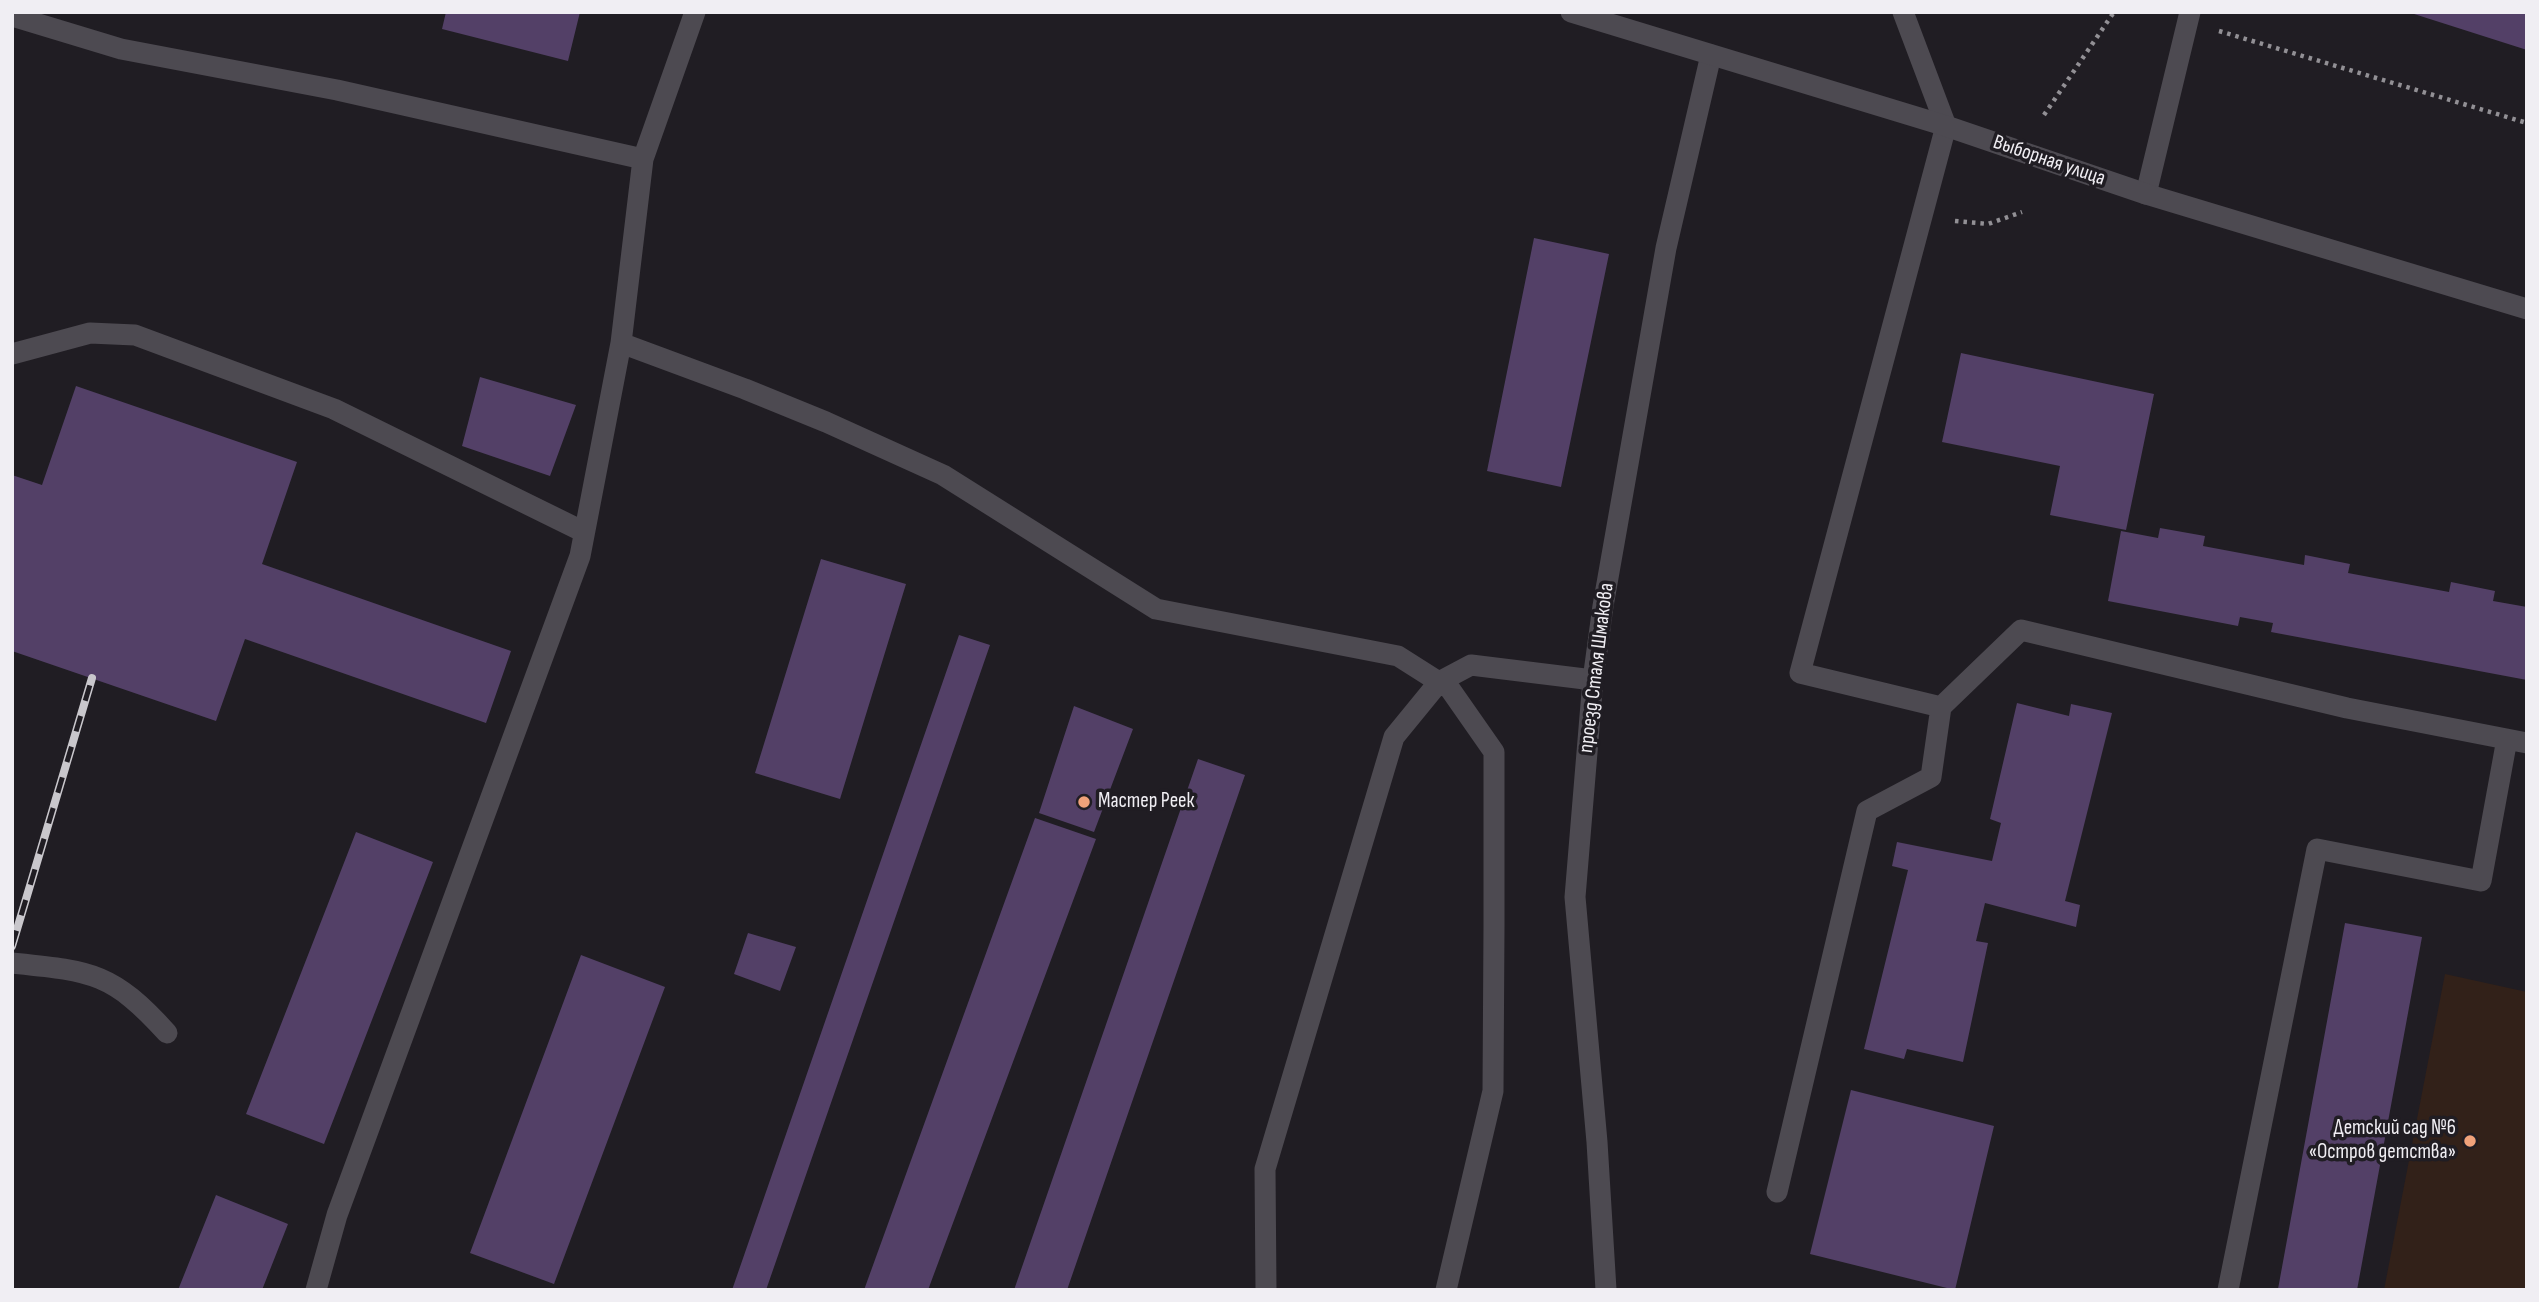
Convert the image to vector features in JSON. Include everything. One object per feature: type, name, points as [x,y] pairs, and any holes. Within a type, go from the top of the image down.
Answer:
[{"type":"street","points":[[316,1290],[337,1215],[580,556],[621,343],[643,159],[695,12]]},
{"type":"street","name":"Выборная улица","points":[[1571,12],[1946,126],[2146,194],[2527,309]]},
{"type":"street","points":[[1908,15],[1946,126],[1800,673],[1941,707]]},
{"type":"street","points":[[12,16],[121,49],[337,90],[643,159]]},
{"type":"street","points":[[2146,194],[2188,17]]},
{"type":"street","name":"проезд Сталя Шмакова","points":[[1606,1290],[1597,1142],[1575,897],[1593,680],[1603,606],[1666,248],[1711,55]]},
{"type":"street","points":[[12,354],[90,333],[135,335],[334,409],[584,532]]},
{"type":"street","points":[[621,343],[826,422],[943,475],[1156,609],[1398,656],[1450,689],[1494,752],[1493,1091],[1446,1290]]},
{"type":"street","points":[[1777,1192],[1867,811],[1931,777],[1941,707],[2021,630],[2347,708],[2517,741],[2481,881],[2317,849],[2228,1290]]},
{"type":"street","points":[[1266,1290],[1265,1169],[1394,737],[1439,682],[1471,665],[1593,680]]},
{"type":"street","points":[[12,963],[77,970],[103,978],[138,1002],[167,1033]]},
{"type":"path","points":[[2044,115],[2114,12]]},
{"type":"path","points":[[2188,17],[2527,123]]},
{"type":"path","points":[[1922,218],[1988,224],[2022,212]]},
{"type":"shaded area","name":"Детский сад №6 «Остров детства»","points":[[2445,974],[2527,992],[2527,1290],[2384,1290]]},
{"type":"building","points":[[446,12],[580,12],[568,61],[442,29]]},
{"type":"building","points":[[2411,12],[2527,12],[2527,50],[2411,13]]},
{"type":"building","points":[[1534,238],[1609,254],[1561,487],[1487,471]]},
{"type":"building","points":[[1961,353],[2154,394],[2126,530],[2050,515],[2060,466],[1942,442]]},
{"type":"building","points":[[480,377],[576,405],[550,476],[462,446]]},
{"type":"building","points":[[76,386],[297,462],[262,564],[511,651],[486,723],[245,639],[216,721],[12,651],[12,475],[42,485]]},
{"type":"building","points":[[2160,528],[2205,536],[2203,546],[2304,565],[2305,555],[2350,564],[2348,573],[2449,592],[2451,582],[2495,591],[2493,601],[2527,607],[2527,680],[2271,632],[2273,623],[2240,617],[2238,626],[2108,601],[2121,531],[2158,538]]},
{"type":"building","points":[[821,559],[906,584],[840,799],[755,773]]},
{"type":"building","points":[[959,635],[990,645],[766,1290],[732,1290]]},
{"type":"building","points":[[2017,703],[2069,716],[2071,704],[2112,713],[2065,901],[2080,905],[2076,927],[1985,903],[1976,941],[1988,943],[1963,1062],[1907,1049],[1904,1059],[1864,1049],[1908,870],[1892,866],[1897,842],[1992,861],[2001,823],[1990,819]]},
{"type":"building","points":[[1074,706],[1133,729],[1094,832],[1039,813]]},
{"type":"building","points":[[1198,759],[1245,775],[1067,1290],[1014,1290]]},
{"type":"building","points":[[1035,818],[1096,839],[928,1290],[864,1290]]},
{"type":"building","points":[[356,832],[433,862],[324,1144],[246,1114]]},
{"type":"building","points":[[2345,923],[2422,937],[2357,1290],[2282,1290],[2278,1289]]},
{"type":"building","points":[[748,933],[796,947],[780,991],[734,974]]},
{"type":"building","points":[[581,955],[665,987],[554,1284],[470,1253]]},
{"type":"building","points":[[1851,1090],[1994,1126],[1955,1290],[1810,1254]]},
{"type":"building","points":[[216,1195],[288,1224],[262,1290],[178,1290]]},
{"type":"railway","points":[[12,946],[92,678]]},
{"type":"place","name":"Мастер Реек","points":[[1084,802]]},
{"type":"place","name":"Детский сад №6 «Остров детства»","points":[[2470,1141]]}]
